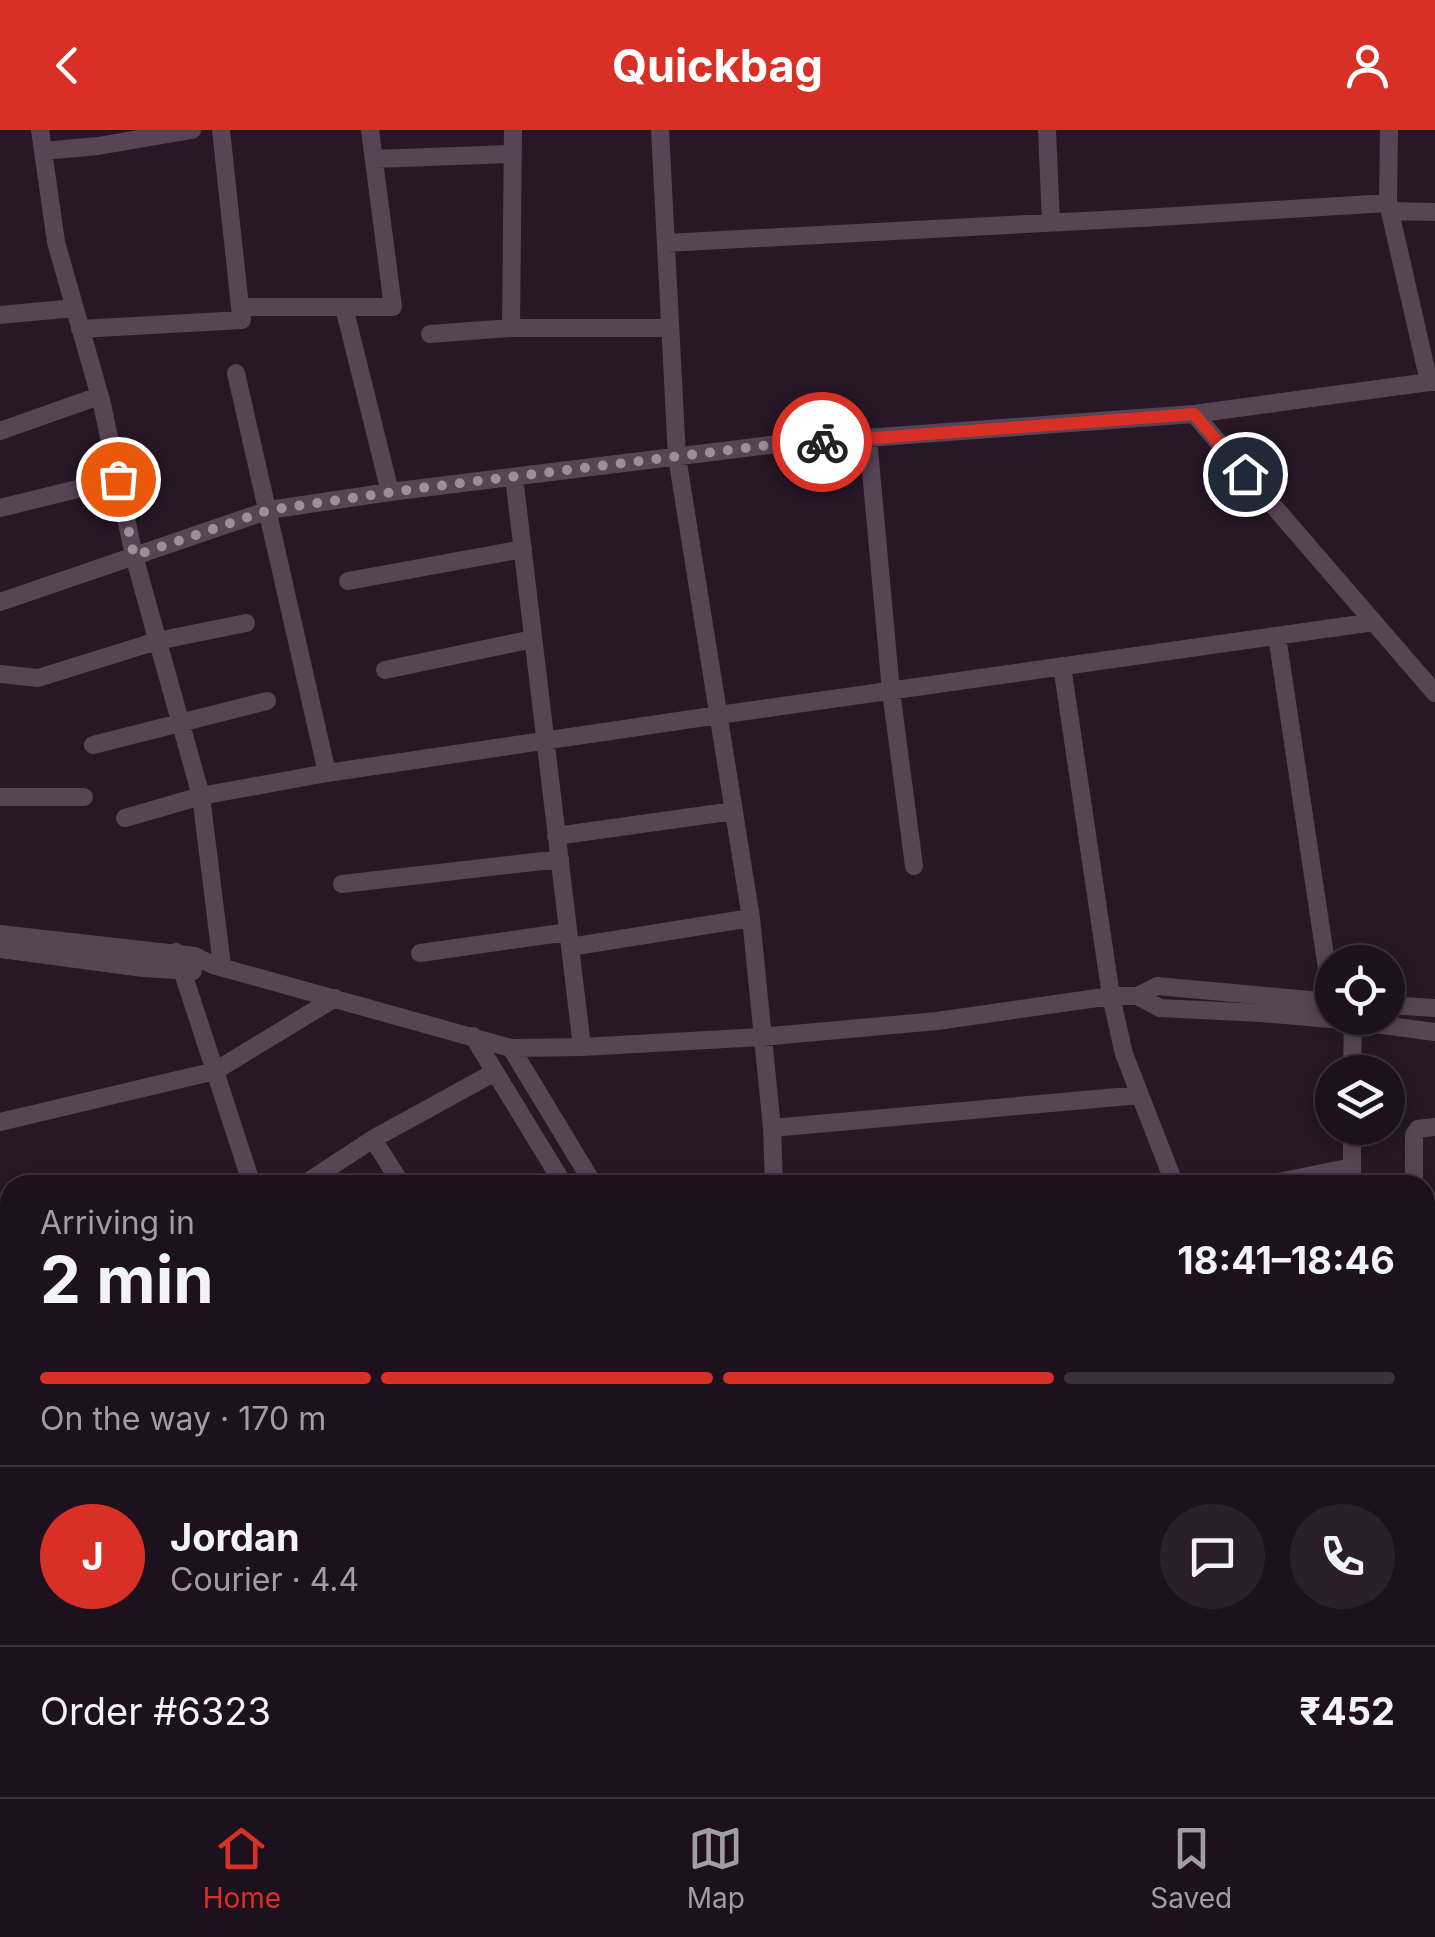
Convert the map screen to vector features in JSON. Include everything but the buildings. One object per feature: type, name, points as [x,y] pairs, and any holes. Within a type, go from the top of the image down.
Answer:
[{"type":"street","points":[[40,130],[56,242],[99,396],[134,556],[201,796],[217,966]]},
{"type":"street","points":[[43,151],[192,130]]},
{"type":"street","points":[[80,330],[242,320],[221,130]]},
{"type":"street","points":[[240,306],[393,307],[370,130]]},
{"type":"street","points":[[510,328],[514,130]]},
{"type":"street","points":[[660,130],[678,457],[751,918],[774,1175]]},
{"type":"street","points":[[1047,130],[1050,223]]},
{"type":"street","points":[[0,602],[269,510],[770,445],[1194,414],[1432,382],[1389,207],[1389,130]]},
{"type":"street","points":[[374,160],[513,154]]},
{"type":"street","points":[[666,243],[1389,207],[1435,212]]},
{"type":"street","points":[[344,307],[390,492]]},
{"type":"street","points":[[0,316],[74,308]]},
{"type":"street","points":[[430,334],[510,328],[670,328]]},
{"type":"street","points":[[236,373],[328,774]]},
{"type":"street","points":[[0,431],[99,396]]},
{"type":"street","points":[[1194,414],[1435,693]]},
{"type":"street","points":[[868,438],[891,690],[914,866]]},
{"type":"street","points":[[514,477],[582,1047]]},
{"type":"street","points":[[0,508],[118,479]]},
{"type":"street","points":[[348,580],[522,549]]},
{"type":"street","points":[[126,818],[201,796],[328,774],[1374,622]]},
{"type":"street","points":[[0,674],[38,678],[158,640],[246,623]]},
{"type":"street","points":[[1277,636],[1323,945]]},
{"type":"street","points":[[385,670],[533,640]]},
{"type":"street","points":[[1062,666],[1111,996],[1124,1054],[1171,1175]]},
{"type":"street","points":[[93,745],[267,702]]},
{"type":"street","points":[[0,797],[84,797]]},
{"type":"street","points":[[556,836],[734,811]]},
{"type":"street","points":[[342,884],[560,859]]},
{"type":"street","points":[[420,954],[751,918]]},
{"type":"street","points":[[0,934],[179,961]]},
{"type":"street","points":[[0,949],[143,968],[195,956],[217,966],[511,1048],[761,1037],[937,1021],[1111,996],[1138,996],[1157,986],[1315,1000]]},
{"type":"street","points":[[179,961],[249,1175]]},
{"type":"street","points":[[1138,996],[1160,1008],[1315,1017]]},
{"type":"street","points":[[0,1122],[215,1071],[336,998]]},
{"type":"street","points":[[1405,1007],[1435,1008]]},
{"type":"street","points":[[1405,1027],[1435,1032]]},
{"type":"street","points":[[473,1036],[558,1175]]},
{"type":"street","points":[[511,1048],[588,1175]]},
{"type":"street","points":[[318,1175],[373,1139],[495,1072]]},
{"type":"street","points":[[772,1128],[1140,1096]]},
{"type":"street","points":[[1414,1175],[1414,1135],[1418,1129],[1435,1127]]},
{"type":"street","points":[[373,1139],[396,1175]]},
{"type":"street","points":[[1352,1145],[1352,1175]]},
{"type":"way so far","points":[[118,479],[134,556],[269,510],[770,445],[822,442]]},
{"type":"route","points":[[822,442],[1194,414],[1245,474]]}]
